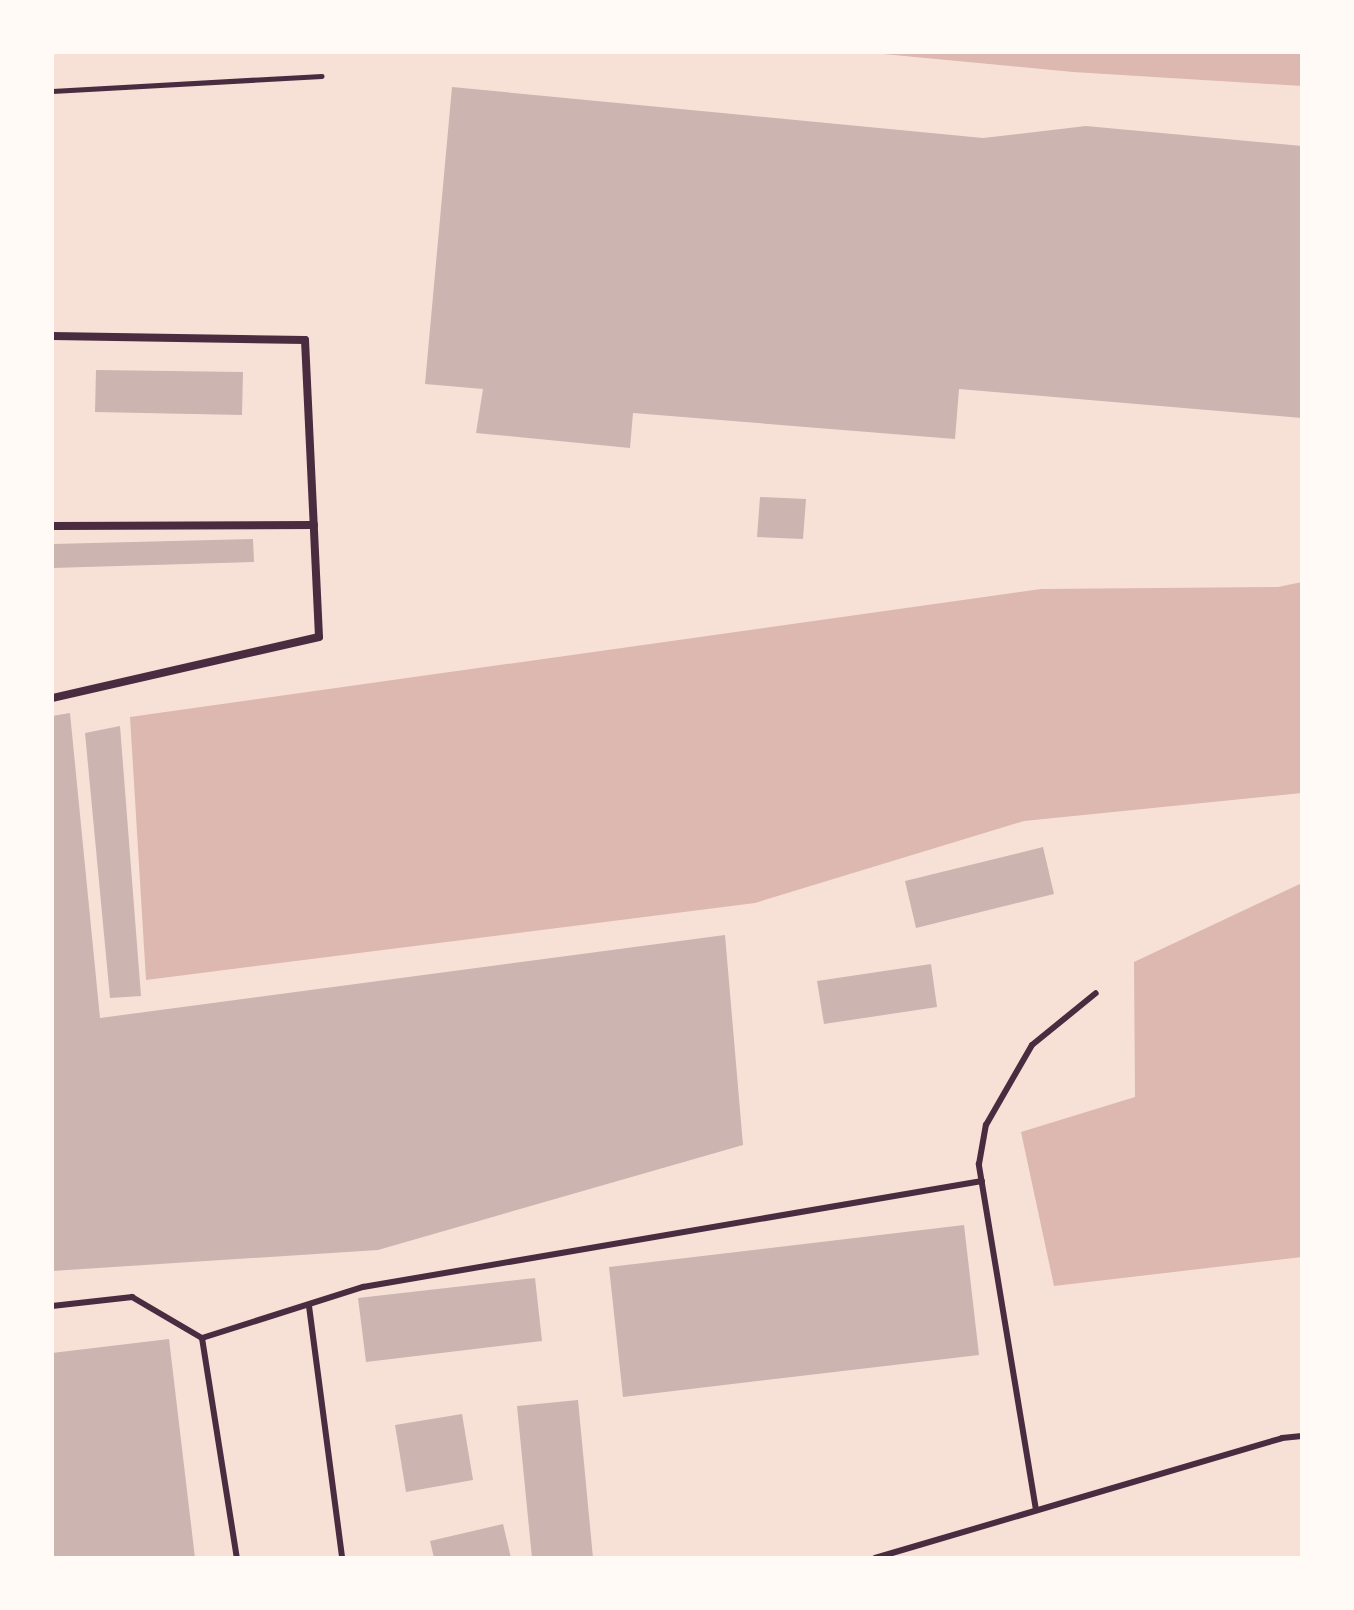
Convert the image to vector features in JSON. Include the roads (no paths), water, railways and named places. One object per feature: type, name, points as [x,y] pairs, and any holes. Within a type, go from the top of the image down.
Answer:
[{"type":"street","points":[[52,336],[305,340],[319,637],[52,698]]},
{"type":"street","points":[[52,526],[314,525]]},
{"type":"lane","points":[[1036,1510],[979,1164],[986,1125],[1032,1045],[1096,993]]},
{"type":"lane","points":[[52,1306],[132,1297],[202,1338],[363,1287],[982,1181]]},
{"type":"lane","points":[[309,1306],[342,1558]]},
{"type":"lane","points":[[202,1338],[237,1558]]},
{"type":"lane","points":[[875,1558],[1282,1438],[1302,1436]]}]
